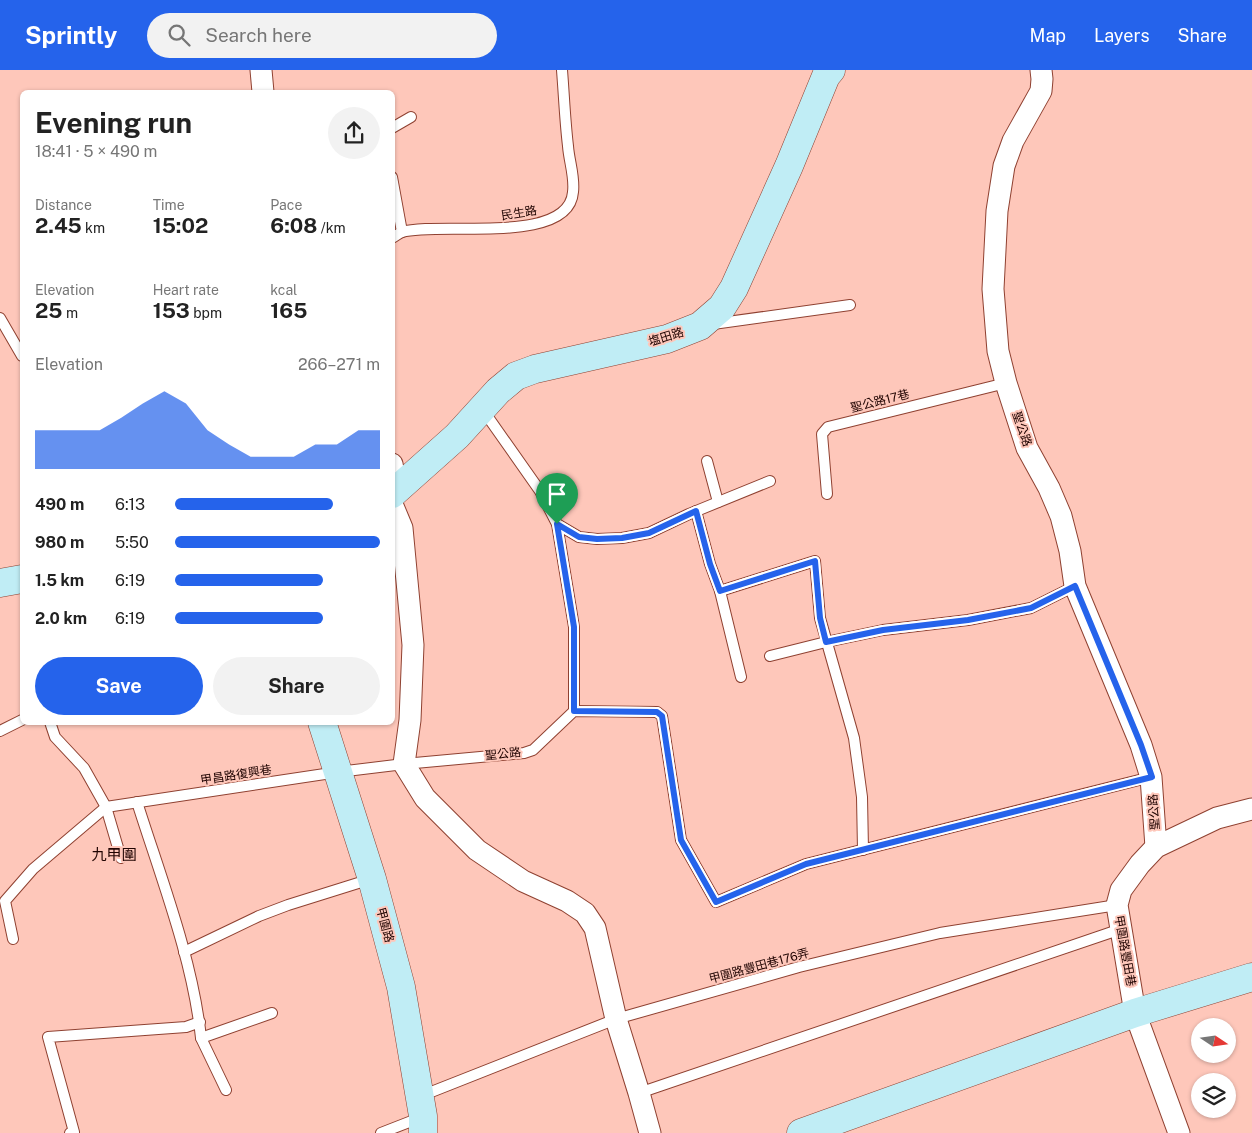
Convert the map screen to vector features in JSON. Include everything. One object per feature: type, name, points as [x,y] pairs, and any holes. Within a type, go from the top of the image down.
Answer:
[{"type":"street","points":[[261,70],[263,90]]},
{"type":"street","name":"塩田路","points":[[395,487],[457,436],[498,391],[516,376],[535,369],[668,339],[700,326],[722,307],[734,288],[789,166],[823,83],[831,70]]},
{"type":"street","name":"聖公路","points":[[1040,70],[1042,79],[1040,90],[1014,141],[1004,166],[996,211],[993,289],[998,351],[1006,383],[1027,448],[1049,488],[1061,516],[1070,551],[1075,586],[1141,745],[1152,777],[1156,847]]},
{"type":"street","points":[[395,493],[402,528],[413,645],[410,720],[404,764],[425,798],[477,850],[523,881],[566,901],[585,913],[595,928],[616,1019],[650,1133]]},
{"type":"street","points":[[0,583],[20,579]]},
{"type":"street","name":"甲圍路","points":[[323,725],[372,879],[401,987],[422,1115]]},
{"type":"street","name":"甲圍路豐田巷","points":[[1179,1133],[1135,1013],[1117,905],[1121,890],[1140,864],[1156,847],[1216,818],[1252,809]]},
{"type":"street","points":[[801,1133],[1135,1013],[1252,978]]},
{"type":"lane","name":"民生路","points":[[397,235],[449,228],[490,229],[519,227],[546,221],[564,211],[571,204],[574,191],[562,70]]},
{"type":"lane","points":[[395,126],[411,117]]},
{"type":"lane","points":[[395,212],[397,235]]},
{"type":"lane","points":[[700,326],[850,305]]},
{"type":"lane","points":[[0,318],[20,353]]},
{"type":"lane","name":"聖公路17巷","points":[[827,494],[822,434],[828,427],[1006,383]]},
{"type":"lane","points":[[482,410],[540,491],[557,524],[574,627],[574,711]]},
{"type":"lane","points":[[707,461],[718,502]]},
{"type":"lane","points":[[557,524],[579,537],[597,539],[622,538],[649,533],[696,511],[770,481]]},
{"type":"lane","points":[[696,511],[710,564],[720,591],[741,677]]},
{"type":"lane","points":[[720,591],[815,561],[820,618],[854,738],[862,797],[863,850]]},
{"type":"lane","points":[[770,656],[883,630],[968,620],[1031,608],[1075,586]]},
{"type":"lane","name":"聖公路","points":[[338,772],[524,753],[533,750],[574,711],[657,712],[662,716],[681,840],[716,902],[806,864],[1152,777]]},
{"type":"lane","points":[[0,731],[20,721]]},
{"type":"lane","points":[[51,725],[56,737],[84,768],[106,807],[121,858]]},
{"type":"lane","name":"甲昌路復興巷","points":[[106,807],[338,772]]},
{"type":"lane","points":[[137,802],[184,952],[200,1022],[201,1038],[226,1090]]},
{"type":"lane","points":[[13,939],[6,901],[33,869],[106,807]]},
{"type":"lane","points":[[184,952],[259,916],[372,879]]},
{"type":"lane","name":"甲圍路豐田巷176弄","points":[[381,1133],[422,1115],[616,1019],[799,967],[940,933],[1117,905]]},
{"type":"lane","points":[[639,1092],[1121,929]]},
{"type":"lane","points":[[201,1038],[272,1013]]},
{"type":"lane","points":[[70,1133],[74,1132],[48,1037],[186,1027],[200,1022]]},
{"type":"district","name":"九甲圍","points":[[114,854]]},
{"type":"route","points":[[696,511],[710,564],[720,591],[815,561],[820,618],[826,642],[883,630],[968,620],[1031,608],[1075,586],[1141,745],[1152,777],[806,864],[716,902],[681,840],[662,716],[657,712],[574,711],[574,627],[557,524],[579,537],[597,539],[622,538],[649,533],[696,511]]}]
